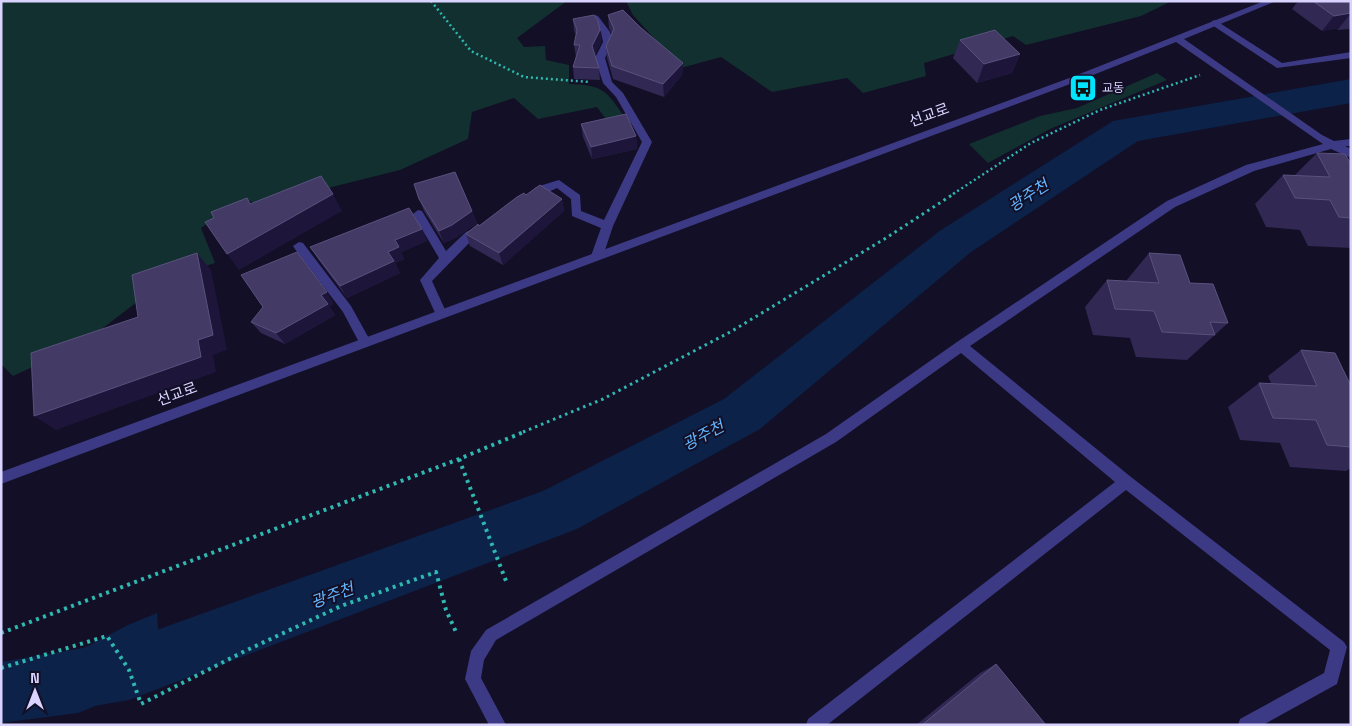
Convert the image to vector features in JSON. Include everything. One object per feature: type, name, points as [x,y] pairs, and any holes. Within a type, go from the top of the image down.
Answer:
[{"type":"street","name":"선교로","points":[[1,478],[1075,79],[1272,1]]},
{"type":"street","points":[[595,18],[605,32],[608,42],[600,58],[608,83],[620,95],[647,142],[607,226],[596,256]]},
{"type":"street","points":[[1214,23],[1280,66],[1351,55]]},
{"type":"street","points":[[1176,38],[1318,138],[1351,154]]},
{"type":"street","points":[[498,725],[473,679],[477,657],[491,635],[831,438],[961,346],[1171,204],[1250,168],[1330,145],[1351,142]]},
{"type":"street","points":[[525,200],[540,190],[559,184],[576,198],[576,213],[607,226]]},
{"type":"street","points":[[418,214],[445,259]]},
{"type":"street","points":[[441,314],[426,280],[470,236],[494,220]]},
{"type":"street","points":[[299,246],[347,309],[365,342]]},
{"type":"street","points":[[961,346],[1126,482],[1339,647],[1331,678],[1246,725]]},
{"type":"street","points":[[814,725],[1126,482]]},
{"type":"path","points":[[431,1],[471,50],[524,77],[566,82],[608,83]]},
{"type":"path","points":[[1,633],[459,459],[603,399],[732,330],[886,238],[1031,143],[1100,110],[1222,70]]},
{"type":"path","points":[[459,459],[506,581]]},
{"type":"path","points":[[1,668],[107,636],[129,670],[141,704],[341,606],[436,572],[446,610],[456,632]]},
{"type":"green space","points":[[1,1],[567,1],[517,38],[524,47],[545,46],[546,60],[569,65],[569,84],[589,86],[603,91],[625,118],[609,123],[597,107],[538,119],[514,98],[472,112],[468,139],[400,170],[260,205],[243,199],[201,228],[215,263],[139,288],[141,299],[82,344],[13,376],[1,364]]},
{"type":"green space","points":[[626,1],[1172,1],[1141,16],[1026,45],[1013,36],[924,63],[926,76],[863,93],[847,78],[772,92],[721,57],[681,68],[633,15]]},
{"type":"green space","points":[[1157,73],[1167,80],[1050,129],[988,163],[969,144],[1040,116],[1077,108]]},
{"type":"water","points":[[157,613],[162,679],[78,713],[1,723],[1,676],[59,661],[128,625]]},
{"type":"building","points":[[1313,1],[1351,1],[1351,13],[1334,16]]},
{"type":"building","points":[[623,10],[683,63],[663,84],[612,66],[606,46],[614,29],[608,15]]},
{"type":"building","points":[[594,15],[600,30],[592,46],[599,68],[573,67],[580,45],[574,45],[577,30],[573,19]]},
{"type":"building","points":[[995,30],[1020,54],[984,64],[960,40]]},
{"type":"building","points":[[626,114],[636,136],[591,147],[581,124]]},
{"type":"building","points":[[1317,153],[1345,154],[1351,164],[1351,218],[1339,217],[1330,200],[1295,198],[1283,175],[1330,177]]},
{"type":"building","points":[[455,172],[472,211],[452,225],[439,231],[419,199],[414,184]]},
{"type":"building","points":[[321,176],[333,194],[227,254],[205,222],[214,218],[211,212],[247,198],[250,204]]},
{"type":"building","points":[[540,185],[562,199],[499,253],[466,234],[517,197],[524,193],[526,195]]},
{"type":"building","points":[[409,208],[422,229],[395,240],[399,247],[388,252],[394,261],[340,286],[310,247]]},
{"type":"building","points":[[297,252],[327,292],[321,295],[328,304],[276,333],[251,322],[263,307],[241,275]]},
{"type":"building","points":[[197,253],[213,335],[198,340],[201,357],[34,416],[31,353],[138,317],[132,275]]},
{"type":"building","points":[[1149,253],[1180,255],[1190,283],[1213,284],[1228,323],[1210,322],[1215,335],[1162,332],[1154,311],[1115,309],[1107,280],[1159,283]]},
{"type":"building","points":[[1301,350],[1335,353],[1351,386],[1351,447],[1327,445],[1316,420],[1273,418],[1259,383],[1317,386]]},
{"type":"building","points":[[996,664],[1046,725],[922,725]]},
{"type":"waterway","name":"광주천","points":[[1,692],[129,670],[558,511],[742,414],[956,241],[1127,130],[1351,91]]},
{"type":"place","name":"교동","points":[[1083,88]]}]
